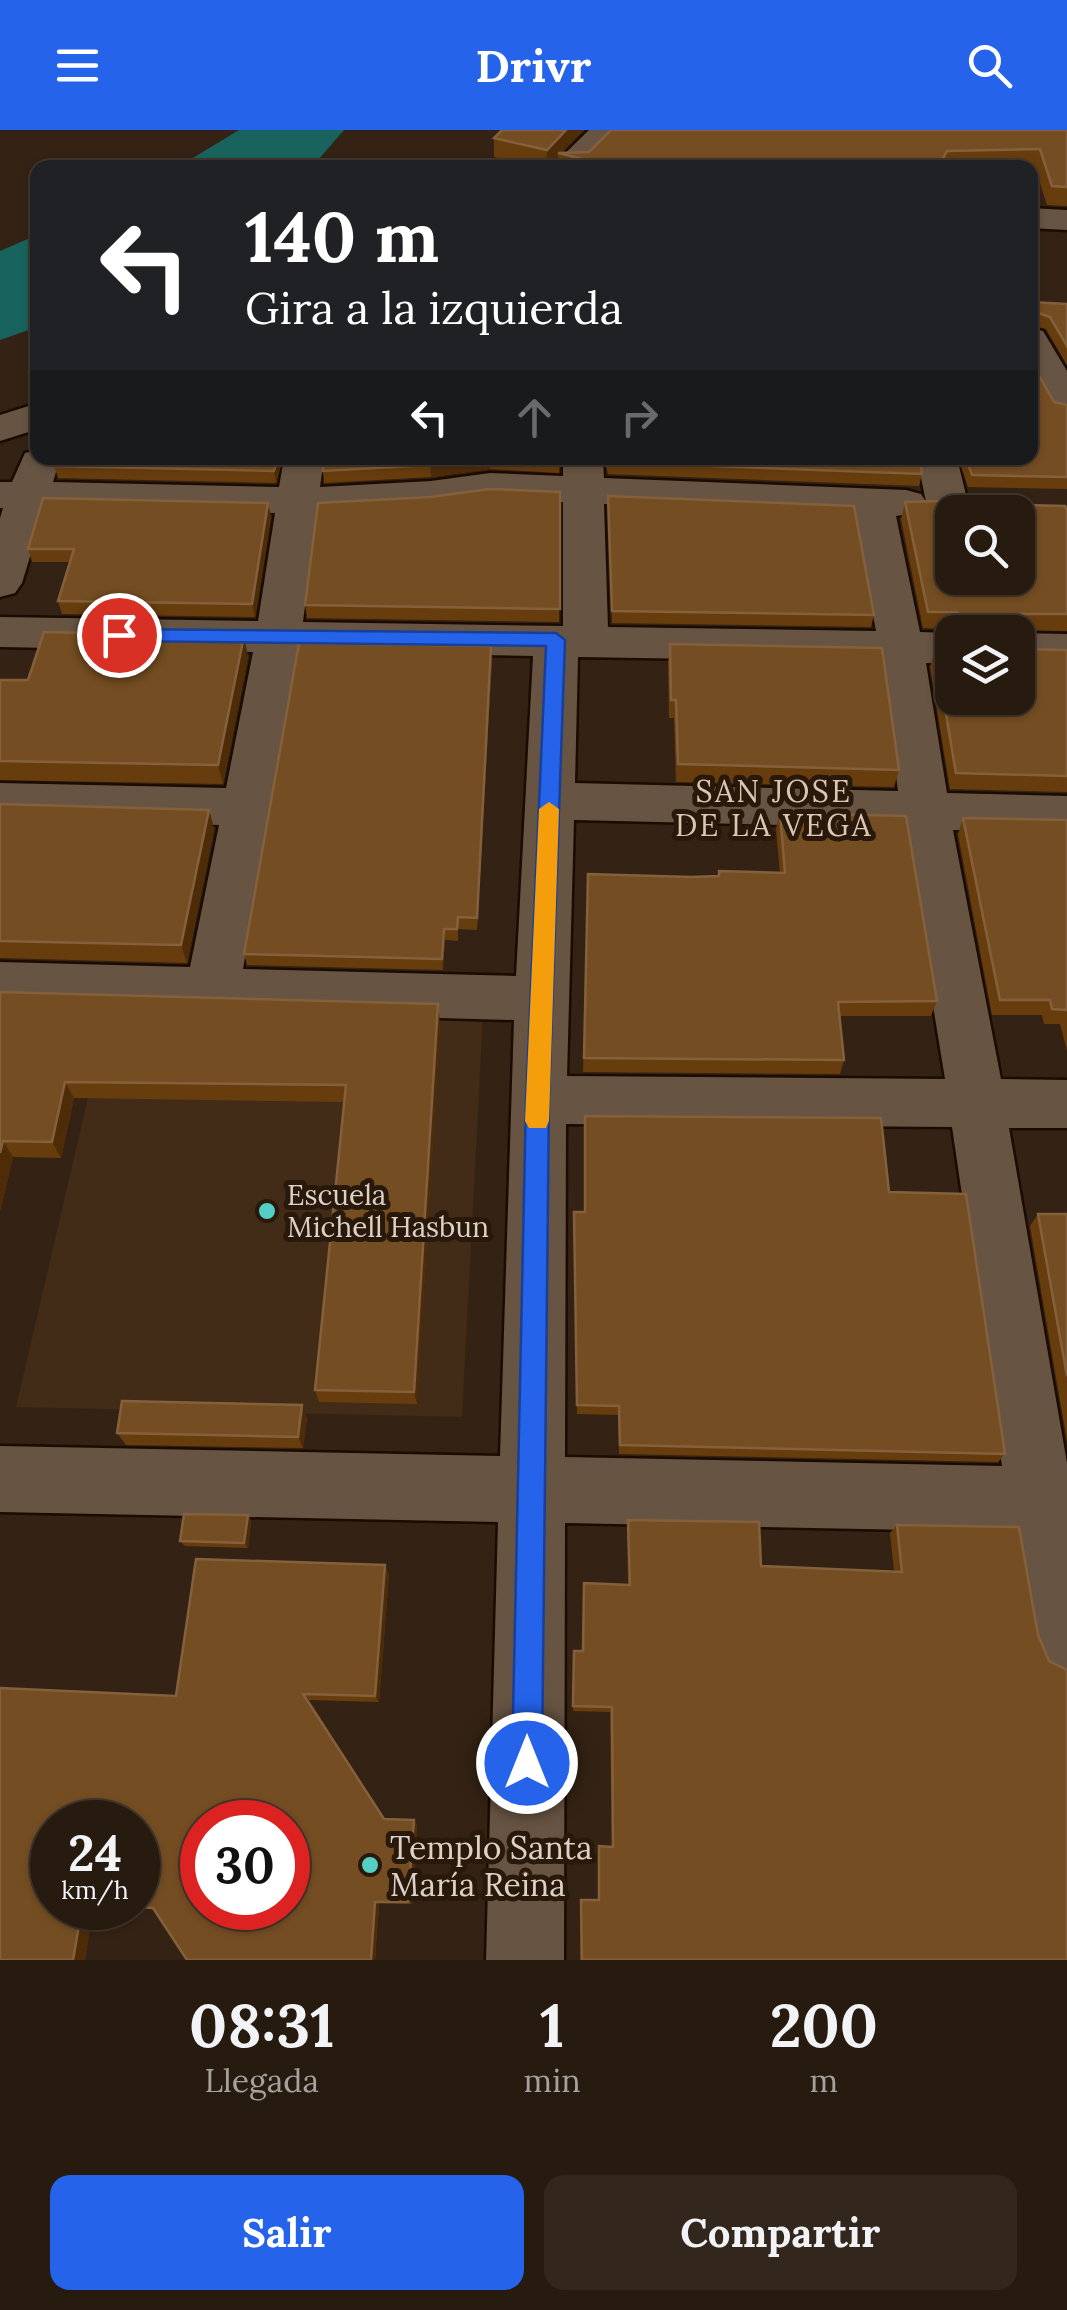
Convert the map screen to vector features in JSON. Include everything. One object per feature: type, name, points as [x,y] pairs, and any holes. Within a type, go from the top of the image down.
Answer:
[{"type":"street","points":[[575,160],[608,130]]},
{"type":"street","points":[[1038,218],[1067,220]]},
{"type":"street","points":[[1038,353],[1067,404]]},
{"type":"street","points":[[0,429],[30,418]]},
{"type":"street","points":[[0,583],[23,482],[300,478],[454,492],[583,474],[872,502],[964,504],[941,465]]},
{"type":"street","points":[[525,1960],[529,1487],[549,801],[571,641],[583,474]]},
{"type":"street","points":[[212,989],[278,638],[300,478]]},
{"type":"street","points":[[872,502],[927,647],[925,811],[952,950],[974,1104],[1054,1500],[1067,1641]]},
{"type":"street","points":[[0,632],[927,647]]},
{"type":"street","points":[[1035,648],[1067,649]]},
{"type":"street","points":[[0,801],[246,807]]},
{"type":"street","points":[[549,801],[1067,814]]},
{"type":"street","points":[[0,984],[542,998]]},
{"type":"street","points":[[538,1100],[1067,1104]]},
{"type":"street","points":[[0,1479],[1054,1500]]},
{"type":"shaded area","name":"Escuela Michell Hasbun","points":[[111,999],[483,1014],[462,1417],[16,1407]]},
{"type":"water","points":[[239,130],[344,130],[318,160],[190,160]]},
{"type":"water","points":[[30,238],[30,329],[0,340],[0,251]]},
{"type":"building","points":[[502,130],[566,130],[547,150],[494,138]]},
{"type":"building","points":[[611,130],[1067,130],[1067,187],[1052,186],[1040,149],[947,151],[942,160],[578,160],[558,153],[589,152]]},
{"type":"building","points":[[1038,302],[1067,304],[1067,346],[1050,317],[1038,313]]},
{"type":"building","points":[[1038,374],[1054,402],[1067,405],[1067,477],[972,475],[968,465],[1038,465]]},
{"type":"building","points":[[54,465],[276,465],[274,471]]},
{"type":"building","points":[[323,465],[430,465],[323,471]]},
{"type":"building","points":[[686,465],[921,465],[922,474]]},
{"type":"building","points":[[490,489],[560,492],[560,609],[305,605],[318,503],[430,497]]},
{"type":"building","points":[[608,496],[854,506],[874,615],[612,611]]},
{"type":"building","points":[[43,498],[268,503],[252,604],[58,601],[74,549],[28,549]]},
{"type":"building","points":[[935,501],[935,595],[1035,595],[1035,505],[1065,506],[1067,614],[928,612],[905,502]]},
{"type":"building","points":[[44,632],[244,636],[218,765],[0,761],[0,680],[28,680]]},
{"type":"building","points":[[299,643],[491,646],[477,918],[458,917],[457,929],[444,929],[442,959],[244,954]]},
{"type":"building","points":[[670,644],[882,648],[899,770],[678,764]]},
{"type":"building","points":[[1035,649],[1067,650],[1067,776],[956,773],[946,715],[1035,715]]},
{"type":"building","points":[[0,804],[209,810],[181,945],[0,941]]},
{"type":"building","points":[[780,813],[906,816],[937,1001],[838,1002],[844,1060],[584,1058],[588,874],[691,877],[719,876],[719,871],[785,873]]},
{"type":"building","points":[[963,818],[1067,820],[1067,1010],[1052,1009],[1050,1000],[1000,1000]]},
{"type":"building","points":[[0,992],[438,1004],[414,1392],[315,1390],[346,1085],[65,1082],[52,1142],[3,1141],[0,1153]]},
{"type":"building","points":[[585,1116],[881,1118],[889,1192],[966,1194],[1005,1454],[620,1445],[619,1406],[577,1405],[574,1212],[585,1212]]},
{"type":"building","points":[[1038,1214],[1067,1214],[1067,1376]]},
{"type":"building","points":[[122,1401],[302,1405],[298,1437],[117,1433]]},
{"type":"building","points":[[184,1514],[248,1515],[244,1543],[180,1541]]},
{"type":"building","points":[[628,1520],[759,1522],[761,1566],[902,1572],[897,1525],[1019,1527],[1038,1635],[1049,1661],[1067,1670],[1067,1960],[582,1960],[581,1900],[599,1900],[599,1846],[613,1847],[612,1707],[573,1706],[574,1651],[583,1651],[584,1583],[630,1585]]},
{"type":"building","points":[[196,1559],[385,1565],[375,1696],[303,1694],[384,1819],[414,1820],[408,1902],[375,1902],[371,1960],[187,1960],[160,1919],[160,1800],[30,1800],[30,1930],[78,1930],[73,1960],[0,1960],[0,1688],[176,1696]]},
{"type":"slow traffic","points":[[537,1121],[549,809]]},
{"type":"place","name":"Escuela Michell Hasbun","points":[[267,1211]]},
{"type":"place","name":"Templo Santa María Reina","points":[[370,1865]]},
{"type":"district","name":"SAN JOSE DE LA VEGA","points":[[774,808]]},
{"type":"route","points":[[119,635],[556,640],[538,1100],[527,1763]]}]
